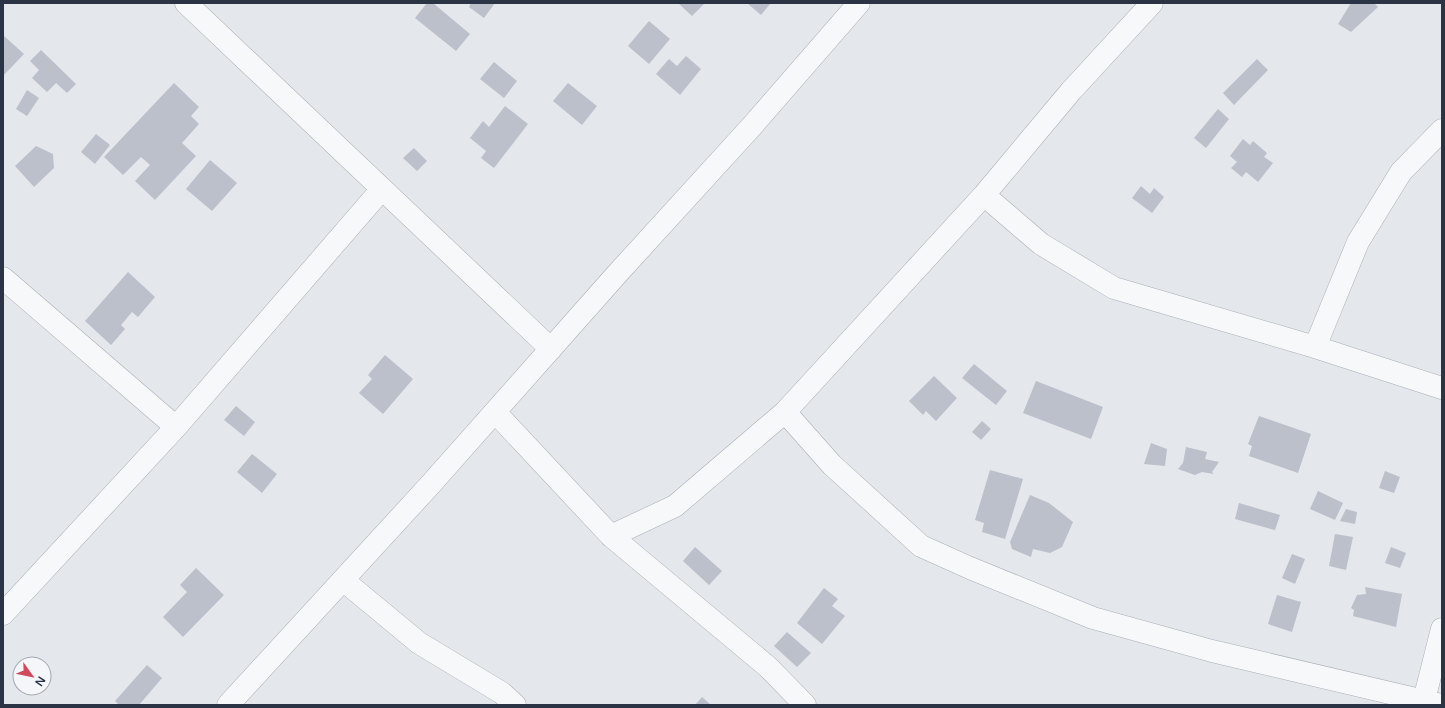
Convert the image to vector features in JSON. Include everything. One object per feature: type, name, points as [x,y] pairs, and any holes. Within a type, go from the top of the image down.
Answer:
[{"type":"street","points":[[186,3],[551,349]]},
{"type":"street","points":[[228,705],[495,412],[617,274],[752,126],[859,3]]},
{"type":"street","points":[[611,536],[675,506],[785,412],[984,195],[1071,91],[1152,3]]},
{"type":"street","points":[[1315,348],[1358,242],[1401,172],[1442,130]]},
{"type":"street","points":[[3,614],[176,427],[382,189]]},
{"type":"street","points":[[984,195],[1041,244],[1114,288],[1315,348],[1442,388]]},
{"type":"street","points":[[3,278],[176,427]]},
{"type":"street","points":[[495,412],[611,536],[768,667],[805,705]]},
{"type":"street","points":[[785,412],[832,465],[921,546],[963,565],[1093,618],[1212,651],[1432,702],[1442,629]]},
{"type":"street","points":[[343,580],[420,643],[503,701]]},
{"type":"building","points":[[427,3],[433,3],[470,34],[456,51],[415,18]]},
{"type":"building","points":[[471,3],[495,3],[484,18],[469,7]]},
{"type":"building","points":[[678,3],[705,3],[692,16]]},
{"type":"building","points":[[747,3],[771,3],[761,15]]},
{"type":"building","points":[[1351,3],[1374,3],[1378,7],[1351,32],[1338,24]]},
{"type":"building","points":[[649,21],[670,39],[649,64],[628,46]]},
{"type":"building","points":[[4,36],[24,54],[3,76],[3,37]]},
{"type":"building","points":[[41,50],[76,84],[67,93],[56,83],[47,92],[32,78],[39,70],[30,61]]},
{"type":"building","points":[[686,56],[701,69],[680,95],[656,74],[669,59],[677,66]]},
{"type":"building","points":[[1257,59],[1268,70],[1234,105],[1223,93]]},
{"type":"building","points":[[494,62],[517,81],[504,98],[480,79]]},
{"type":"building","points":[[174,83],[199,107],[191,116],[199,124],[182,143],[196,156],[155,200],[135,181],[150,165],[141,157],[123,175],[104,157]]},
{"type":"building","points":[[568,83],[597,106],[582,125],[553,101]]},
{"type":"building","points":[[27,90],[39,98],[27,116],[16,109]]},
{"type":"building","points":[[505,106],[528,124],[494,168],[481,158],[486,151],[470,138],[483,121],[489,127]]},
{"type":"building","points":[[1218,109],[1229,119],[1206,148],[1194,138]]},
{"type":"building","points":[[96,134],[110,145],[95,164],[81,152]]},
{"type":"building","points":[[1243,139],[1250,145],[1253,141],[1267,153],[1264,157],[1273,163],[1258,182],[1246,172],[1242,177],[1231,168],[1237,162],[1230,156]]},
{"type":"building","points":[[36,146],[53,154],[54,168],[34,187],[15,166]]},
{"type":"building","points":[[414,148],[427,161],[417,171],[403,158]]},
{"type":"building","points":[[210,160],[237,183],[212,211],[186,189]]},
{"type":"building","points":[[1141,186],[1150,194],[1154,188],[1164,197],[1152,213],[1132,198]]},
{"type":"building","points":[[128,272],[155,297],[138,317],[132,312],[121,325],[125,329],[111,345],[85,321]]},
{"type":"building","points":[[385,355],[413,379],[383,414],[359,393],[372,379],[368,375]]},
{"type":"building","points":[[974,364],[1007,391],[996,405],[962,378]]},
{"type":"building","points":[[934,376],[957,398],[936,421],[926,411],[923,415],[909,401]]},
{"type":"building","points":[[1036,381],[1103,407],[1091,439],[1023,413]]},
{"type":"building","points":[[236,406],[255,422],[244,436],[224,420]]},
{"type":"building","points":[[1259,416],[1311,434],[1298,473],[1249,456],[1252,446],[1248,444]]},
{"type":"building","points":[[982,421],[991,429],[981,440],[972,432]]},
{"type":"building","points":[[1151,443],[1167,449],[1165,466],[1144,464]]},
{"type":"building","points":[[1186,447],[1207,452],[1205,459],[1219,462],[1212,472],[1214,474],[1202,472],[1195,475],[1178,469],[1183,463]]},
{"type":"building","points":[[252,454],[277,474],[262,493],[237,472]]},
{"type":"building","points":[[990,470],[1023,479],[1005,539],[982,532],[984,523],[975,520]]},
{"type":"building","points":[[1385,471],[1400,477],[1394,493],[1379,488]]},
{"type":"building","points":[[1318,491],[1343,503],[1335,520],[1310,509]]},
{"type":"building","points":[[1030,495],[1049,503],[1073,522],[1062,547],[1050,553],[1033,549],[1031,557],[1012,549],[1010,542]]},
{"type":"building","points":[[1239,503],[1280,515],[1275,530],[1235,519]]},
{"type":"building","points":[[1346,509],[1357,512],[1355,524],[1340,521]]},
{"type":"building","points":[[1335,534],[1353,537],[1346,570],[1329,566]]},
{"type":"building","points":[[695,547],[722,571],[709,585],[683,561]]},
{"type":"building","points":[[1391,547],[1406,553],[1400,568],[1385,563]]},
{"type":"building","points":[[1292,554],[1305,559],[1295,584],[1282,578]]},
{"type":"building","points":[[196,568],[224,595],[183,637],[163,617],[187,592],[180,585]]},
{"type":"building","points":[[1365,587],[1402,594],[1396,627],[1353,616],[1354,610],[1351,608],[1357,595],[1366,594]]},
{"type":"building","points":[[824,588],[838,599],[832,606],[845,616],[822,644],[797,623]]},
{"type":"building","points":[[1277,595],[1301,602],[1292,632],[1268,624]]},
{"type":"building","points":[[787,632],[811,653],[797,667],[774,646]]},
{"type":"building","points":[[147,665],[162,678],[139,705],[119,705],[115,701]]},
{"type":"building","points":[[702,697],[711,705],[695,705]]}]
